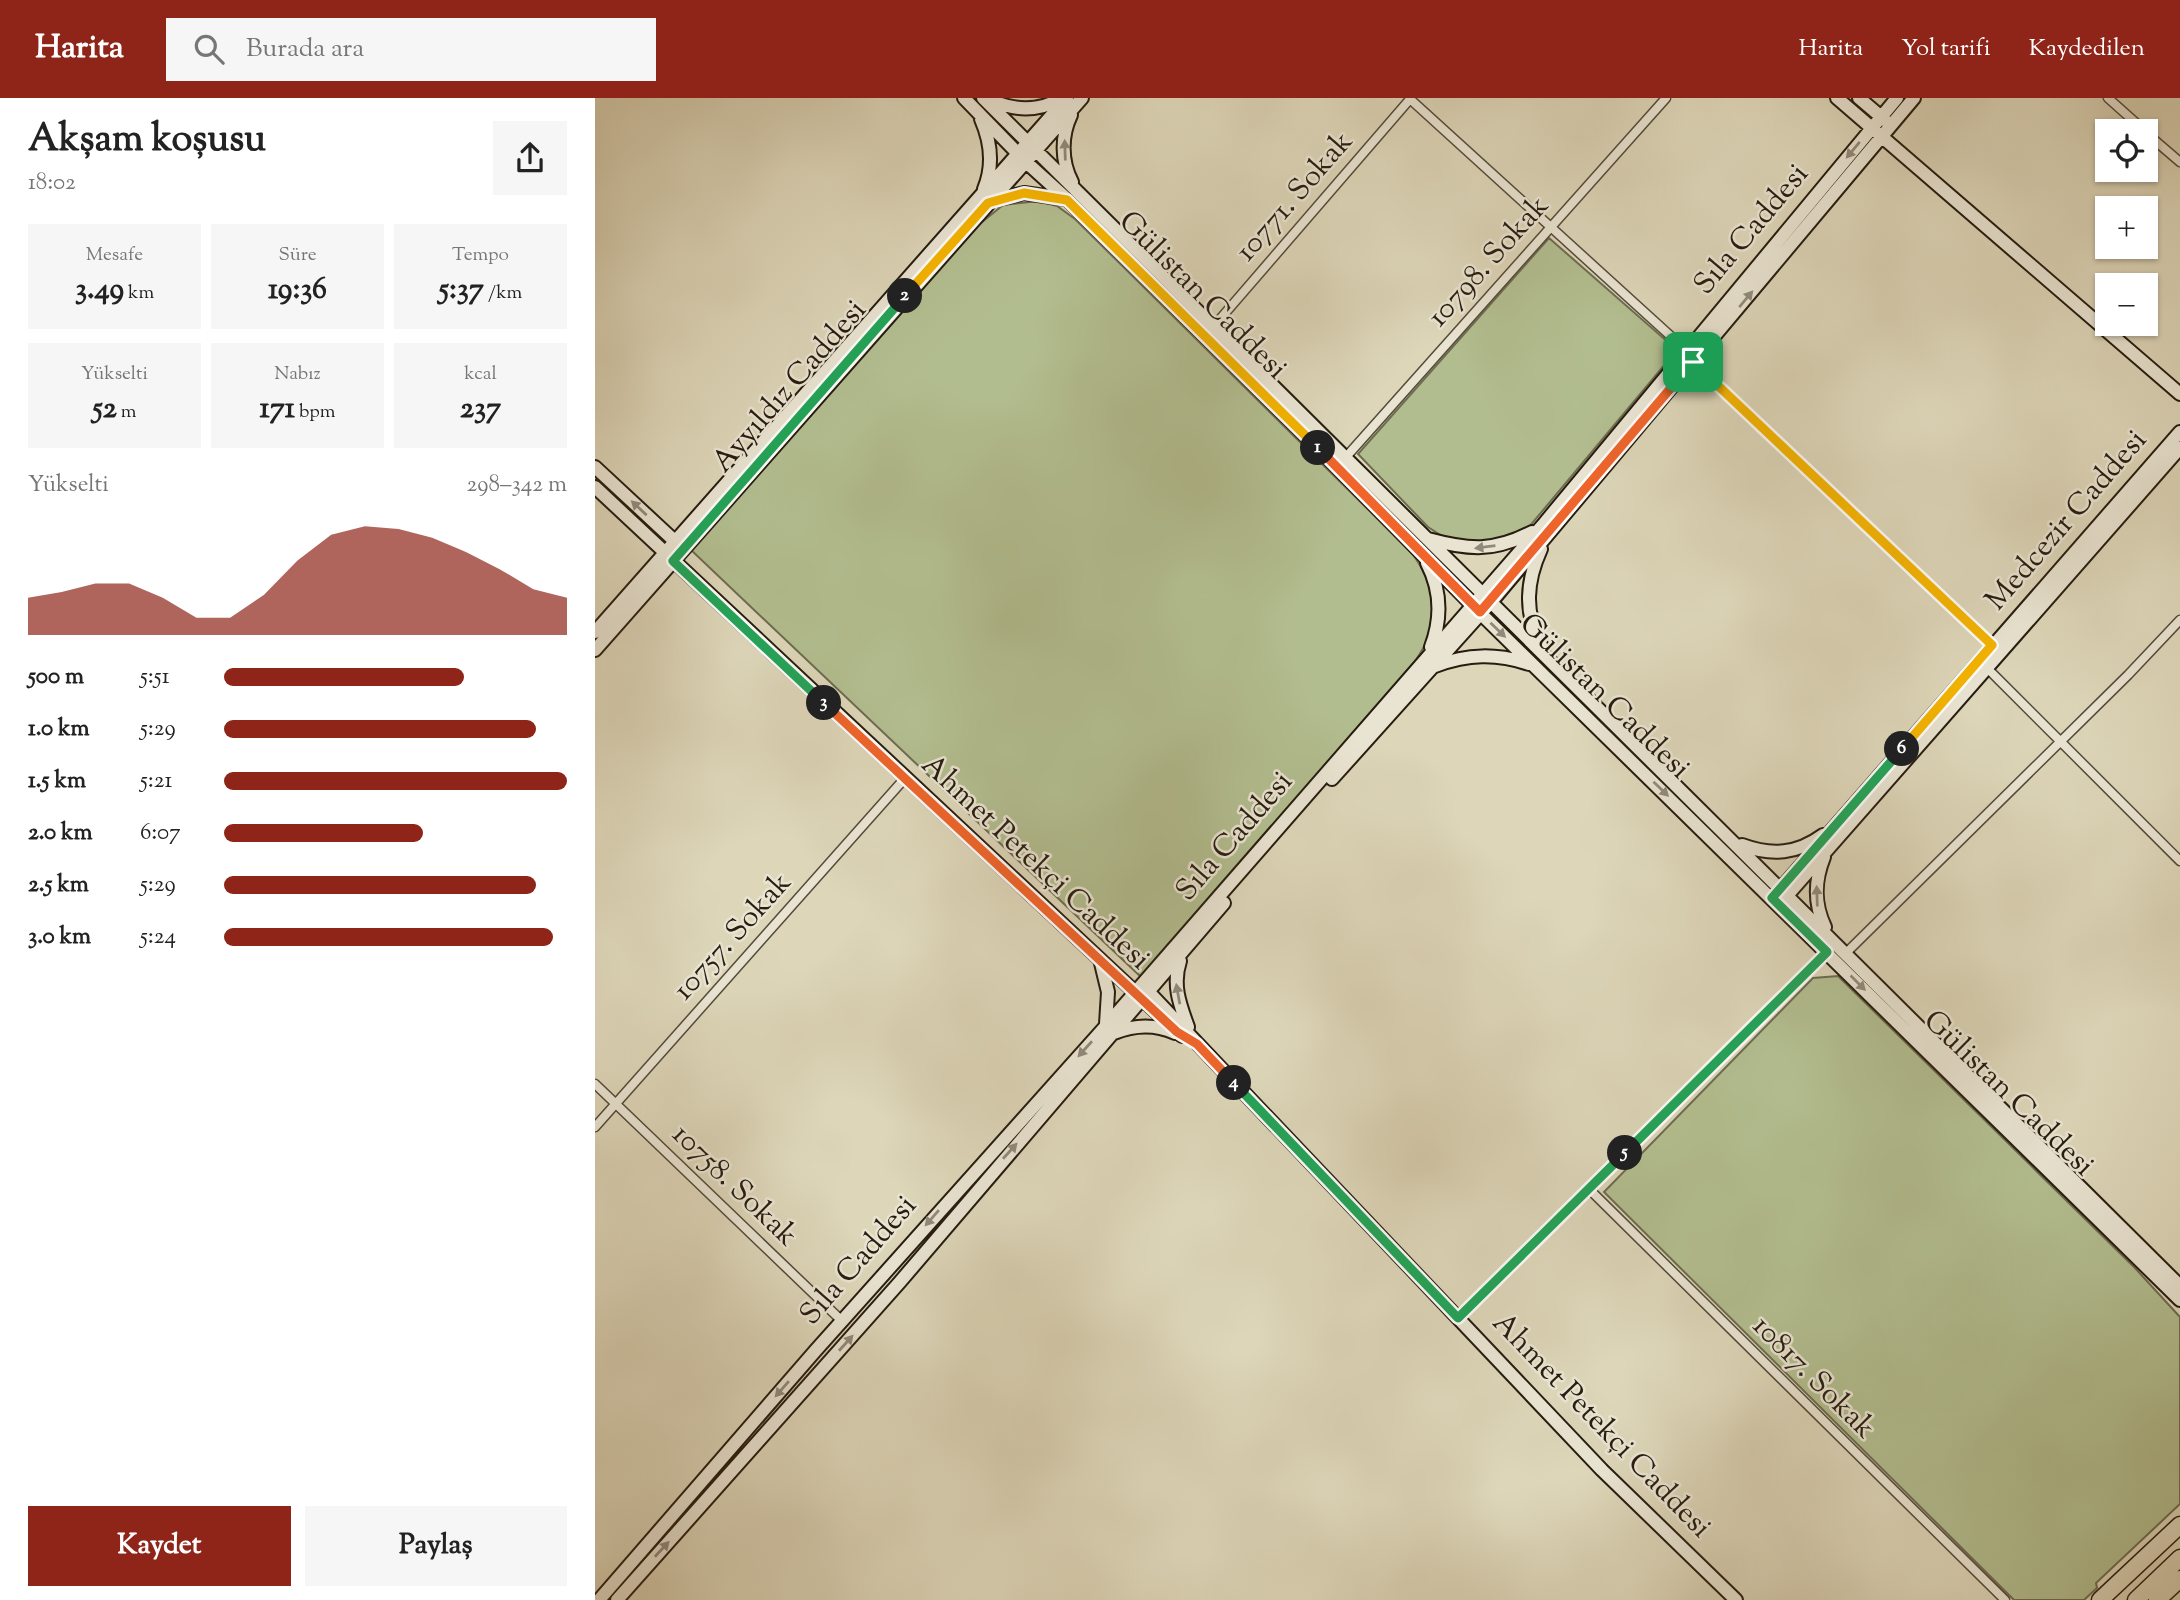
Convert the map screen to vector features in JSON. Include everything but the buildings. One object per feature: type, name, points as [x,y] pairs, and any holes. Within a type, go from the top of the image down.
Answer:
[{"type":"highway","points":[[2099,1600],[2180,1525]]},
{"type":"highway","points":[[2112,1600],[2180,1536]]},
{"type":"highway","points":[[2136,1600],[2180,1558]]},
{"type":"highway","points":[[2157,1600],[2180,1579]]},
{"type":"street","name":"Gülistan Caddesi","points":[[964,98],[1022,158],[1072,195],[1214,326],[1785,892],[1829,946],[2180,1300]]},
{"type":"street","name":"Gülistan Caddesi","points":[[985,98],[1032,146],[1072,195],[1476,608],[1775,902],[1829,946],[1846,953],[2180,1286]]},
{"type":"street","points":[[985,98],[1009,107],[1031,108],[1062,98]]},
{"type":"street","name":"10798. Sokak","points":[[1346,457],[1667,98]]},
{"type":"street","points":[[1837,98],[2180,394]]},
{"type":"street","points":[[1859,98],[1886,122],[1914,98]]},
{"type":"street","name":"Sıla Caddesi","points":[[617,1600],[899,1283],[1109,1030],[1544,531],[1686,350],[1886,122],[1897,98]]},
{"type":"street","points":[[2108,98],[2132,119]]},
{"type":"street","points":[[1411,99],[1686,350]]},
{"type":"street","name":"10771. Sokak","points":[[1214,326],[1411,99]]},
{"type":"street","points":[[978,112],[991,150],[985,199],[1024,193],[1072,195],[1063,146],[1074,101]]},
{"type":"street","name":"Ayyıldız Caddesi","points":[[595,649],[679,545],[1074,101]]},
{"type":"street","points":[[1546,655],[1534,632],[1528,589],[1544,531],[1693,362],[1877,132]]},
{"type":"street","points":[[2158,143],[2180,162]]},
{"type":"street","points":[[1693,362],[1996,648]]},
{"type":"street","name":"Medcezir Caddesi","points":[[1785,892],[1837,824],[1996,648],[2180,432]]},
{"type":"street","name":"Medcezir Caddesi","points":[[1996,648],[2178,456]]},
{"type":"street","points":[[595,467],[679,545]]},
{"type":"street","name":"Ahmet Petekçi Caddesi","points":[[595,487],[1100,960],[1142,992],[1191,1039],[1602,1470],[1736,1600]]},
{"type":"street","points":[[1426,538],[1477,549],[1544,531]]},
{"type":"street","points":[[1420,551],[1434,579],[1439,599],[1430,661],[1473,655],[1513,659],[1535,666]]},
{"type":"street","name":"Ayyıldız Caddesi","points":[[595,632],[669,557]]},
{"type":"street","points":[[1846,953],[2180,620]]},
{"type":"street","name":"Sıla Caddesi","points":[[1142,992],[1182,953],[1430,661]]},
{"type":"street","points":[[1982,664],[2180,861]]},
{"type":"street","name":"Medcezir Caddesi","points":[[1775,902],[1827,850],[1982,664]]},
{"type":"street","name":"10757. Sokak","points":[[595,1127],[906,777]]},
{"type":"street","points":[[1736,843],[1762,852],[1792,851],[1817,839],[1837,824]]},
{"type":"street","points":[[1458,1318],[1829,946],[1816,898],[1819,869],[1827,850]]},
{"type":"street","points":[[1182,953],[1175,976],[1178,1002],[1191,1039]]},
{"type":"street","points":[[1100,960],[1105,971],[1108,992],[1109,1030],[1155,1027],[1191,1039]]},
{"type":"street","name":"Sıla Caddesi","points":[[600,1597],[842,1321],[1109,1030]]},
{"type":"street","name":"10758. Sokak","points":[[595,1084],[842,1321]]},
{"type":"street","name":"10817. Sokak","points":[[1589,1189],[2005,1600]]},
{"type":"green space","points":[[1038,201],[1057,206],[1075,219],[1411,552],[1426,578],[1433,606],[1429,634],[1415,661],[1141,977],[691,550],[976,227],[1003,205]]},
{"type":"green space","points":[[1549,238],[1677,350],[1529,527],[1492,542],[1456,541],[1428,527],[1358,454]]},
{"type":"green space","points":[[1838,976],[2134,1267],[2180,1317],[2180,1504],[2096,1583],[2097,1588],[2084,1600],[2014,1600],[1604,1192],[1813,978]]},
{"type":"route","points":[[1040,194],[1067,200],[1480,612],[1693,362],[1992,645],[1772,898],[1827,952],[1458,1318],[1197,1044],[1177,1032],[673,561],[988,203],[1008,196],[1040,194]]}]
